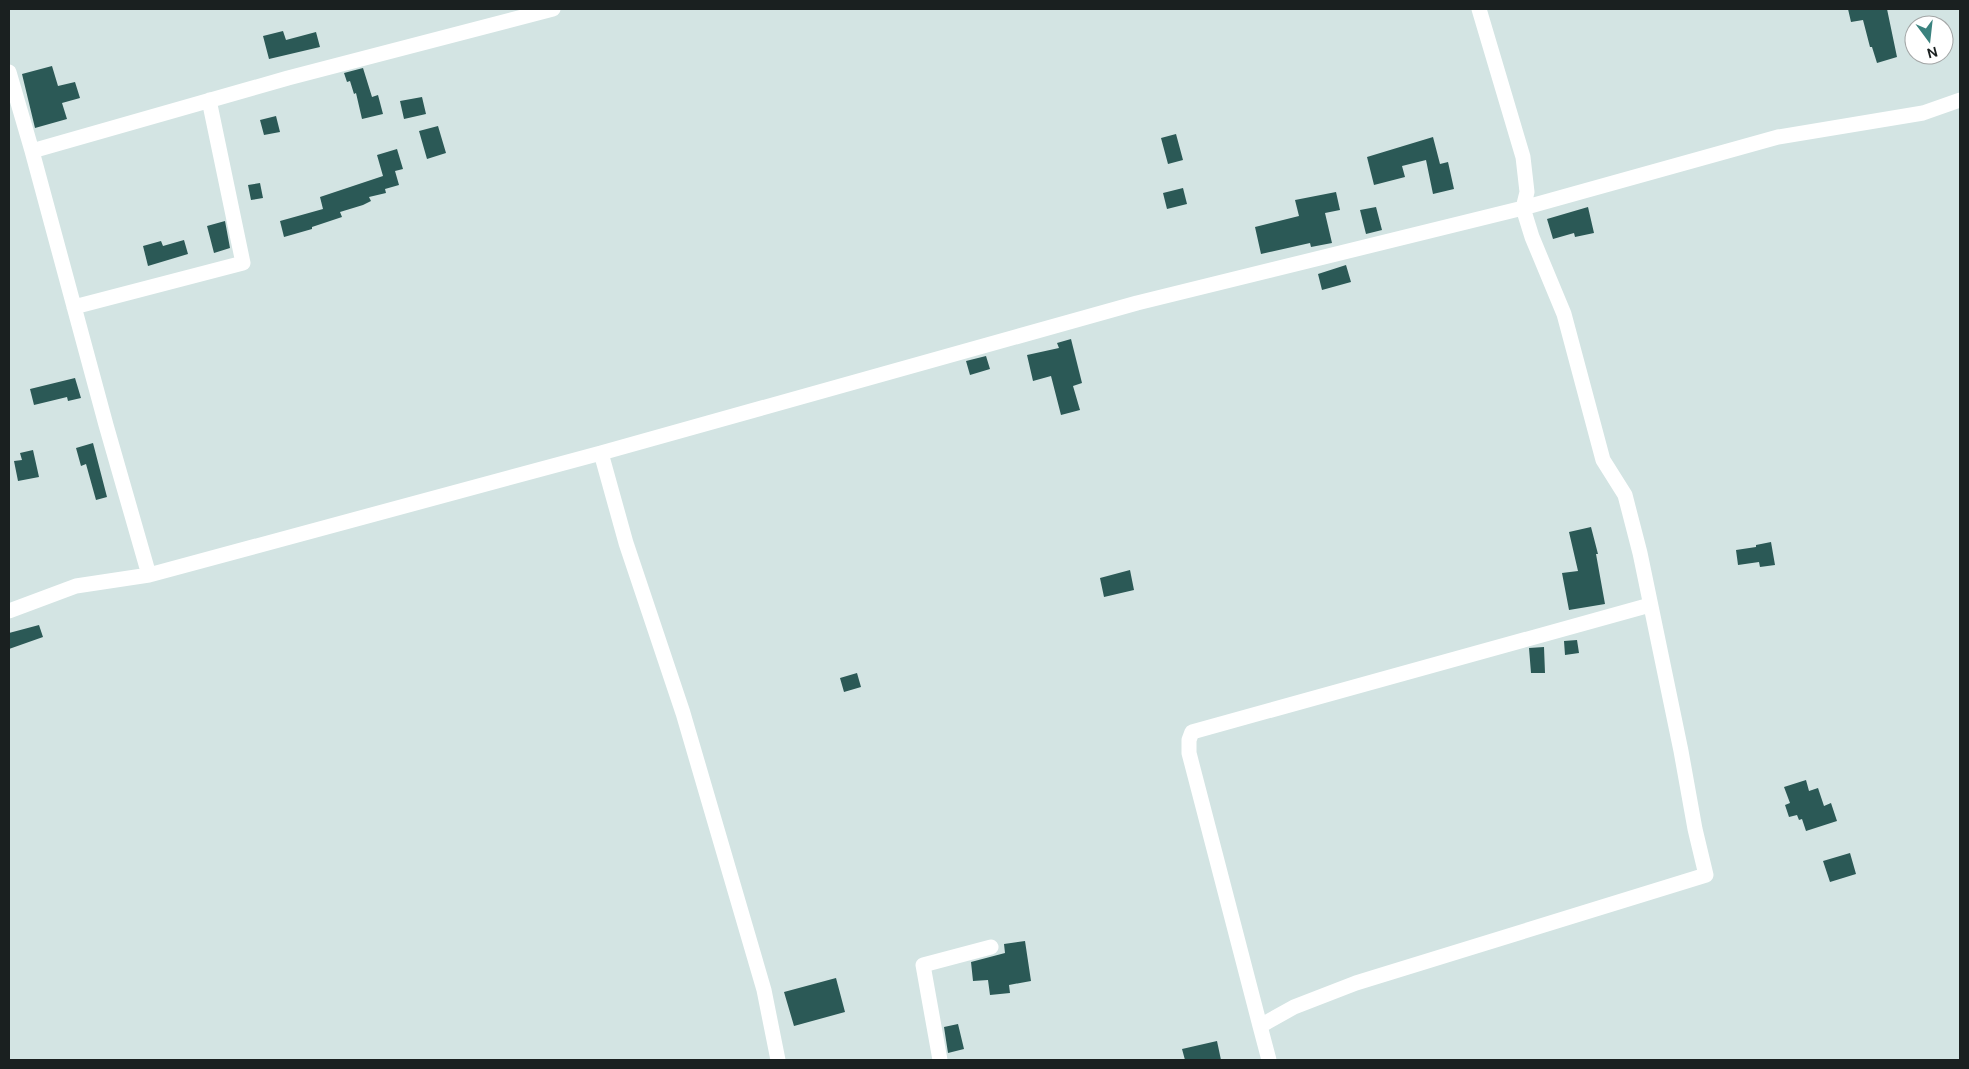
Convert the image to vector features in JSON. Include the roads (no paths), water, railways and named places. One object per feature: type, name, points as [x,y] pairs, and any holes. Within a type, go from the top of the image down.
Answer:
[{"type":"street","points":[[32,151],[418,43],[553,9]]},
{"type":"street","points":[[1260,1026],[1294,1007],[1356,983],[1706,875],[1650,605],[1625,495],[1603,460],[1564,314],[1522,208],[1527,192],[1523,157],[1479,9]]},
{"type":"street","points":[[9,72],[149,575]]},
{"type":"street","points":[[74,307],[243,263],[209,100]]},
{"type":"street","points":[[9,610],[76,586],[149,575],[601,453],[1137,303],[1522,208],[1778,137],[1923,113],[1960,100]]},
{"type":"street","points":[[601,453],[626,543],[683,713],[764,990],[778,1060]]},
{"type":"street","points":[[1269,1060],[1189,753],[1189,740],[1192,732],[1650,605]]},
{"type":"street","points":[[940,1060],[923,966],[991,947]]}]
